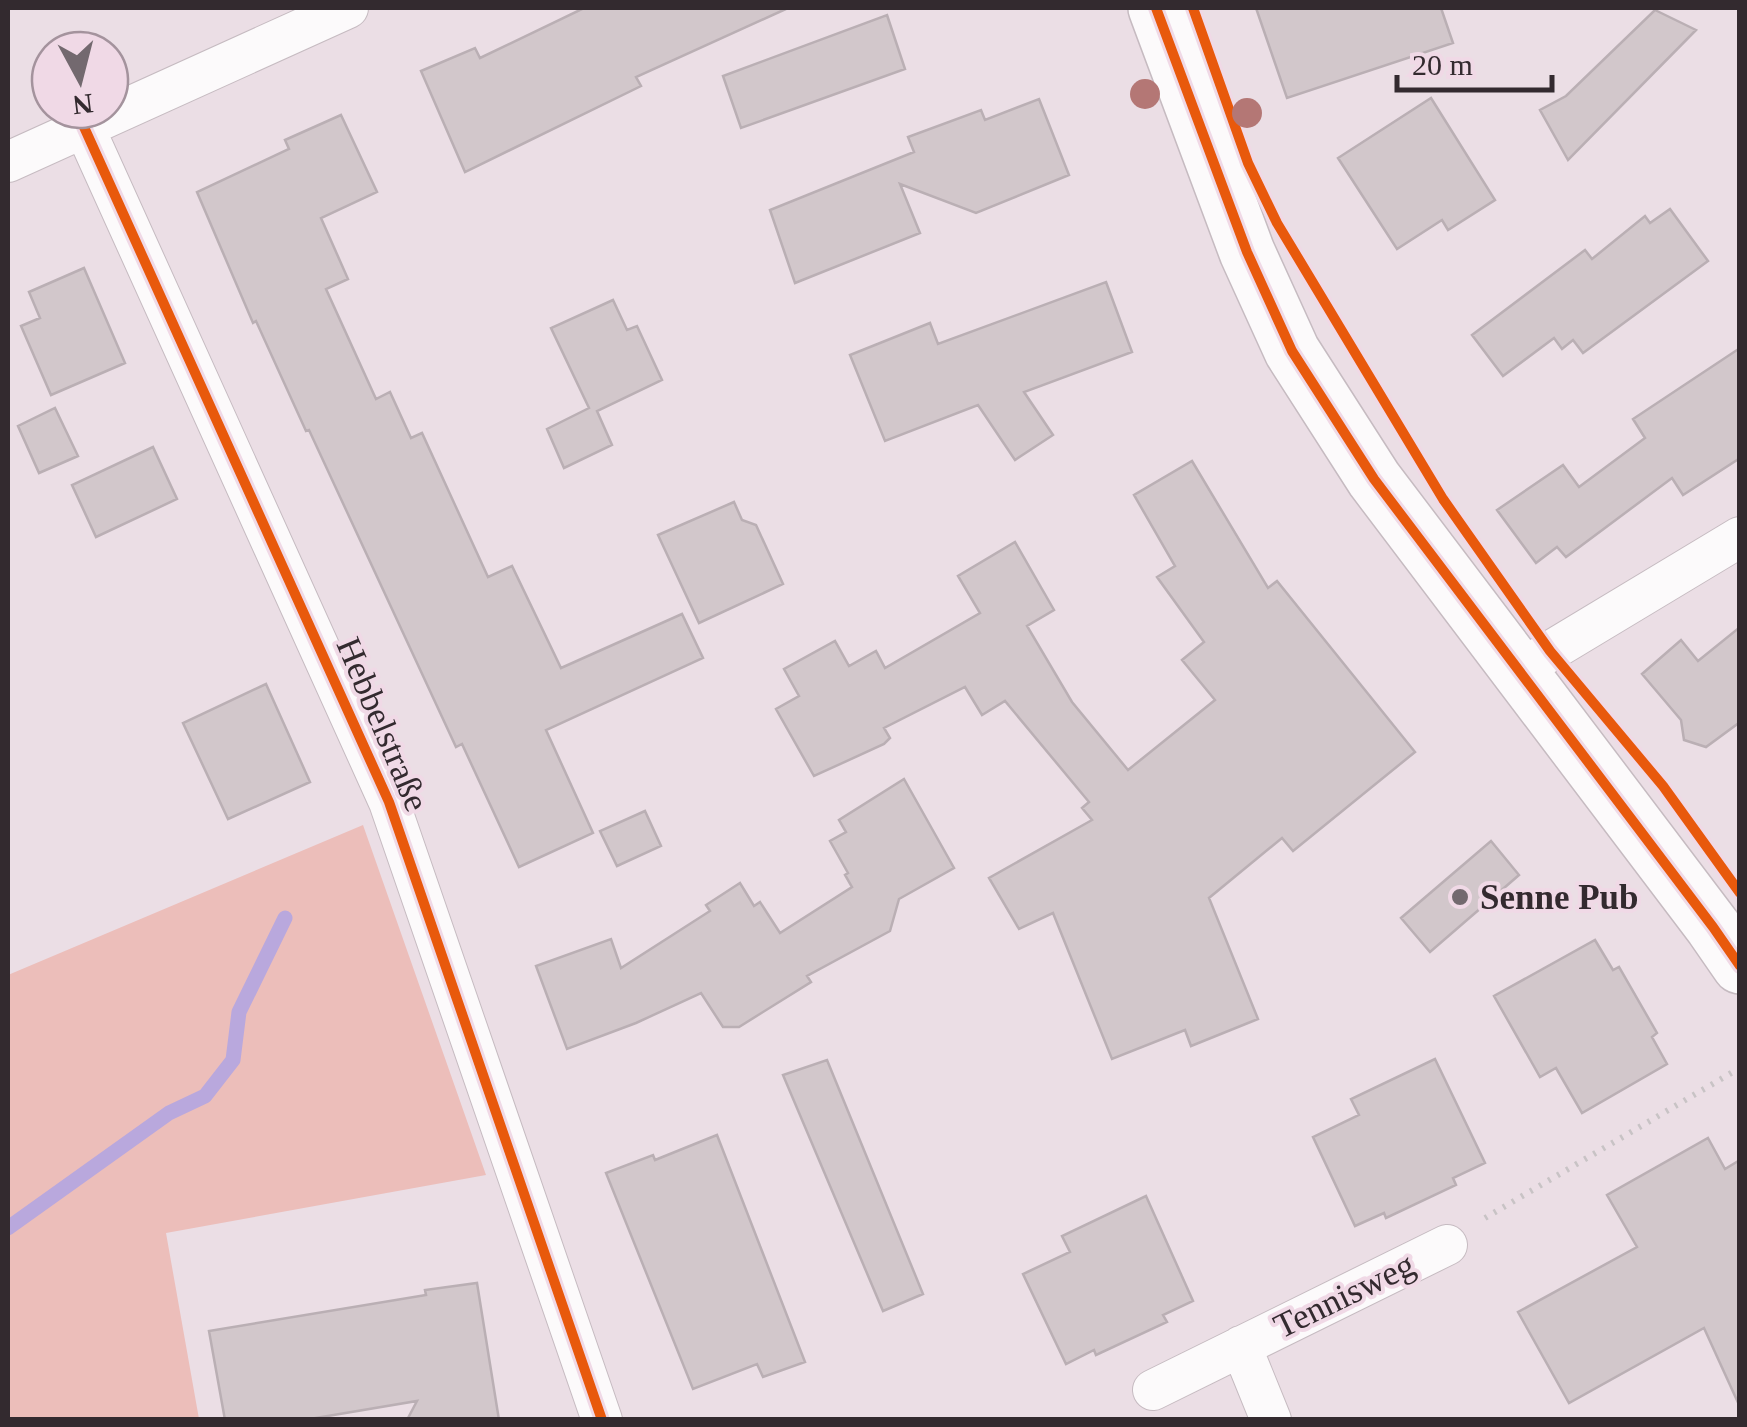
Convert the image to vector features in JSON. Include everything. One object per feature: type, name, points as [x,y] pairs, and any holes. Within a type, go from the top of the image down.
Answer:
[{"type":"main road","points":[[1156,8],[1247,252],[1292,352],[1374,479],[1740,966]]},
{"type":"street","points":[[130,106],[348,8]]},
{"type":"street","points":[[8,162],[77,130]]},
{"type":"street","name":"Hebbelstraße","points":[[85,130],[389,802],[602,1420]]},
{"type":"street","points":[[1519,670],[1740,537]]},
{"type":"street","name":"Tennisweg","points":[[1154,1390],[1447,1245]]},
{"type":"street","name":"Tennisweg","points":[[1241,1346],[1271,1420]]},
{"type":"path","points":[[1447,1245],[1502,1206],[1738,1070]]},
{"type":"shaded area","points":[[363,825],[486,1175],[166,1233],[199,1419],[8,1419],[8,975]]},
{"type":"building","points":[[584,8],[788,8],[636,77],[641,86],[465,172],[421,71],[475,48],[480,58]]},
{"type":"building","points":[[1256,8],[1441,8],[1453,43],[1287,98]]},
{"type":"building","points":[[1655,10],[1696,30],[1568,160],[1540,110],[1566,96]]},
{"type":"building","points":[[887,15],[905,69],[741,128],[723,76]]},
{"type":"building","points":[[1431,98],[1495,200],[1448,230],[1442,220],[1397,249],[1338,158]]},
{"type":"building","points":[[1039,99],[1069,175],[976,213],[900,184],[920,233],[795,283],[770,210],[914,152],[908,137],[981,110],[985,120]]},
{"type":"building","points":[[341,115],[377,192],[321,218],[348,279],[326,289],[376,399],[390,392],[411,438],[422,433],[488,577],[512,566],[561,668],[682,614],[703,658],[546,730],[593,833],[519,867],[462,744],[456,747],[309,430],[306,431],[256,321],[253,323],[197,192],[289,149],[285,140]]},
{"type":"building","points":[[1670,209],[1708,261],[1583,353],[1573,340],[1562,349],[1554,338],[1503,376],[1472,335],[1585,250],[1592,259],[1645,216],[1650,223]]},
{"type":"building","points":[[84,268],[125,363],[51,395],[21,326],[40,318],[29,292]]},
{"type":"building","points":[[1106,282],[1132,352],[1024,392],[1053,435],[1015,460],[978,405],[885,441],[850,355],[930,323],[938,344]]},
{"type":"building","points":[[613,300],[627,330],[637,326],[662,380],[597,411],[612,445],[564,468],[547,429],[589,408],[551,328]]},
{"type":"building","points":[[1740,348],[1740,458],[1683,495],[1672,478],[1566,557],[1557,547],[1536,563],[1497,510],[1563,465],[1579,487],[1645,438],[1633,419]]},
{"type":"building","points":[[55,408],[78,456],[39,473],[18,426]]},
{"type":"building","points":[[153,447],[177,499],[96,537],[72,485]]},
{"type":"building","points":[[1192,461],[1268,588],[1277,581],[1415,752],[1293,851],[1282,838],[1209,898],[1258,1019],[1191,1046],[1185,1030],[1112,1059],[1053,913],[1019,929],[989,878],[1092,820],[1082,808],[1089,802],[1005,701],[982,715],[965,687],[884,728],[890,738],[884,744],[814,776],[776,709],[799,696],[784,669],[835,641],[849,666],[876,651],[885,668],[980,613],[958,576],[1015,542],[1054,610],[1027,626],[1072,702],[1128,770],[1215,700],[1182,660],[1204,642],[1157,577],[1175,566],[1134,495]]},
{"type":"building","points":[[734,502],[742,520],[756,525],[783,584],[699,623],[658,535]]},
{"type":"building","points":[[1740,627],[1740,722],[1706,747],[1684,740],[1681,720],[1642,674],[1681,640],[1698,661]]},
{"type":"building","points":[[266,684],[310,782],[228,819],[183,723]]},
{"type":"building","points":[[904,779],[954,868],[899,899],[890,931],[807,976],[811,982],[739,1027],[723,1027],[701,993],[567,1049],[536,966],[611,939],[621,968],[710,911],[706,905],[740,883],[754,906],[760,902],[780,933],[852,887],[830,841],[846,832],[839,820]]},
{"type":"building","points":[[645,811],[661,846],[617,866],[600,831]]},
{"type":"building","name":"Senne Pub","points":[[1491,841],[1519,875],[1430,952],[1401,918]]},
{"type":"building","points":[[1595,940],[1613,970],[1619,967],[1657,1033],[1652,1037],[1667,1064],[1582,1113],[1556,1068],[1540,1077],[1494,996]]},
{"type":"building","points":[[1435,1059],[1485,1163],[1453,1178],[1456,1185],[1386,1218],[1384,1213],[1355,1226],[1313,1137],[1359,1115],[1351,1099]]},
{"type":"building","points":[[827,1060],[923,1294],[883,1311],[783,1075]]},
{"type":"building","points":[[717,1135],[805,1362],[763,1377],[757,1364],[693,1389],[606,1173],[653,1155],[655,1160]]},
{"type":"building","points":[[1708,1138],[1725,1169],[1740,1160],[1740,1407],[1704,1328],[1569,1403],[1518,1312],[1637,1247],[1607,1195]]},
{"type":"building","points":[[1146,1196],[1193,1301],[1163,1315],[1167,1322],[1096,1355],[1094,1350],[1066,1364],[1023,1274],[1070,1252],[1062,1236]]},
{"type":"building","points":[[477,1283],[499,1420],[407,1420],[417,1401],[304,1420],[225,1420],[209,1331]]},
{"type":"waterway","points":[[8,1228],[169,1113],[205,1096],[233,1060],[239,1012],[285,918]]},
{"type":"cycle path","points":[[1156,8],[1247,252],[1292,351],[1374,479],[1740,966]]},
{"type":"cycle path","points":[[1193,8],[1248,163],[1277,223],[1443,499],[1550,651],[1663,786],[1740,893]]},
{"type":"cycle path","points":[[85,130],[389,802],[602,1420]]},
{"type":"place","name":"Senne Pub","points":[[1460,897]]}]
